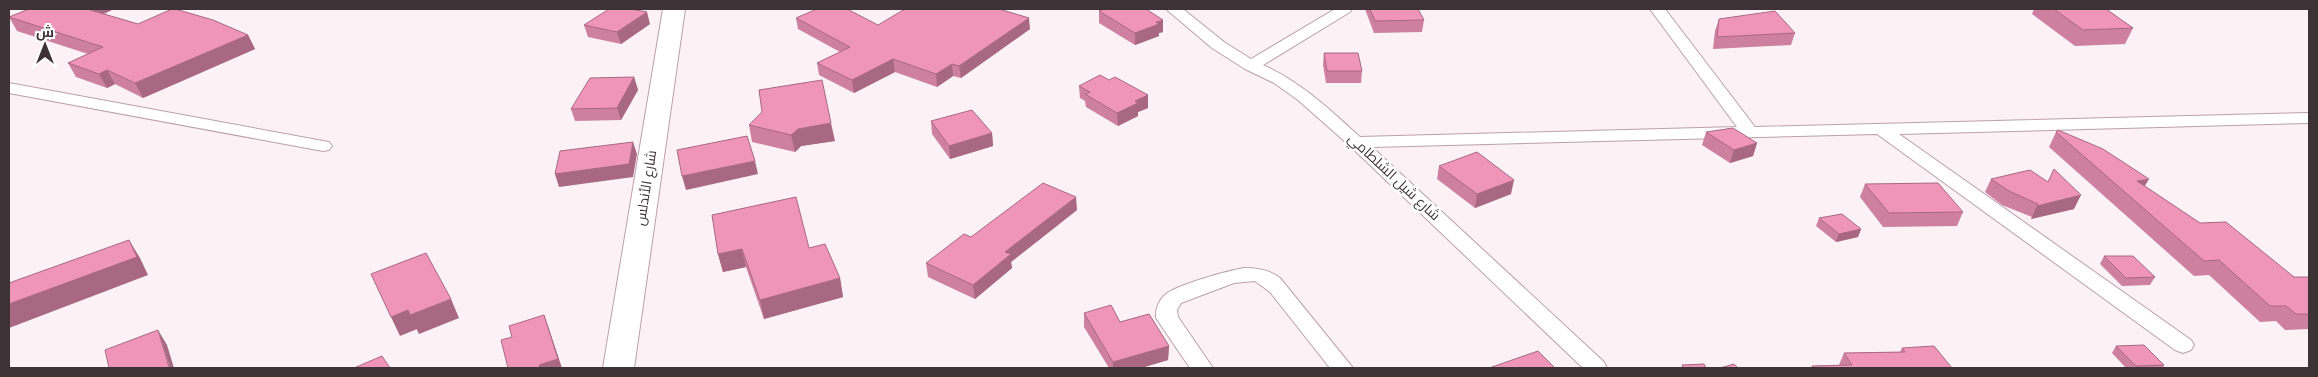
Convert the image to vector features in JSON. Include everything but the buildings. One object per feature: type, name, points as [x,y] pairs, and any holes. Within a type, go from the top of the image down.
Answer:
[{"type":"main road","name":"شارع الأندلس","points":[[618,368],[674,9]]},
{"type":"street","name":"شارع شيل الشلطامي","points":[[1174,9],[1218,45],[1251,66],[1280,80],[1304,96],[1356,142],[1596,368]]},
{"type":"street","points":[[1251,66],[1345,9]]},
{"type":"street","points":[[1657,9],[1750,132]]},
{"type":"street","points":[[9,88],[323,146]]},
{"type":"street","points":[[1356,142],[2309,118]]},
{"type":"street","points":[[1880,128],[2183,344]]},
{"type":"street","points":[[1202,368],[1167,318],[1168,305],[1174,298],[1238,275],[1250,274],[1265,277],[1277,287],[1342,368]]}]
